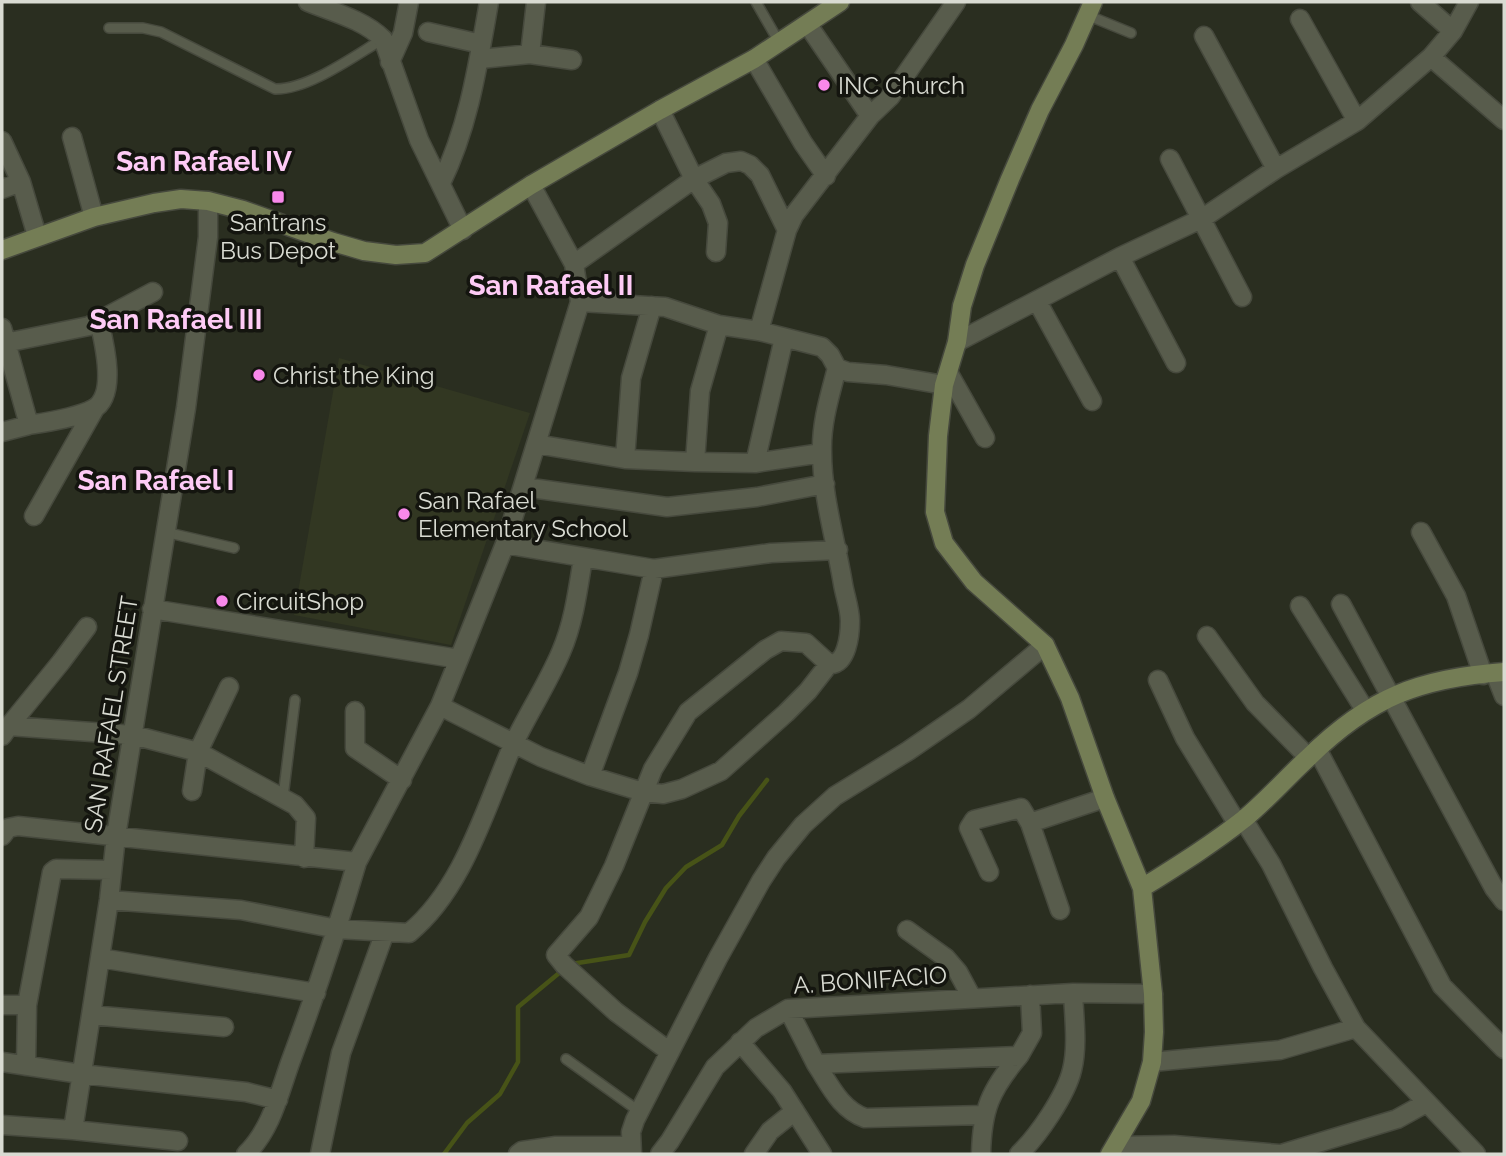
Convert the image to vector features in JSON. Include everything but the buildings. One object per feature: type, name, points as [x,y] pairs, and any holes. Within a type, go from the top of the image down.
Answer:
[{"type":"street","points":[[308,2],[375,30],[383,39],[419,140],[463,230]]},
{"type":"street","points":[[390,62],[403,33],[409,2]]},
{"type":"street","points":[[441,183],[456,153],[481,52],[489,2]]},
{"type":"street","points":[[530,54],[537,2]]},
{"type":"street","points":[[2,250],[93,217],[154,203],[181,200],[208,201],[243,210],[364,251],[396,256],[425,253],[531,185],[754,59],[840,2]]},
{"type":"street","points":[[759,331],[787,230],[794,215],[870,116],[890,97],[956,2]]},
{"type":"street","points":[[1420,2],[1453,31]]},
{"type":"street","points":[[957,342],[1120,257],[1203,218],[1276,169],[1357,121],[1431,57],[1453,31],[1469,2]]},
{"type":"street","points":[[1090,8],[1040,110],[975,265],[962,306],[938,436],[935,512],[944,542],[974,582],[1045,645],[1070,698],[1105,798],[1142,888],[1153,995],[1152,1062],[1141,1101],[1113,1150]]},
{"type":"street","points":[[1300,19],[1357,121]]},
{"type":"street","points":[[808,25],[870,116]]},
{"type":"street","points":[[428,32],[481,52],[530,54],[572,60]]},
{"type":"street","points":[[1204,36],[1276,169]]},
{"type":"street","points":[[1431,57],[1504,120]]},
{"type":"street","points":[[754,59],[803,144],[826,176]]},
{"type":"street","points":[[660,110],[694,179],[711,204],[718,223],[716,252]]},
{"type":"street","points":[[72,136],[93,217]]},
{"type":"street","points":[[2,141],[21,182],[37,236]]},
{"type":"street","points":[[1170,159],[1242,297]]},
{"type":"street","points":[[574,264],[694,179],[726,163],[741,161],[750,165],[760,175],[787,230]]},
{"type":"street","points":[[2,189],[21,182]]},
{"type":"street","points":[[246,1154],[260,1138],[278,1100],[316,993],[357,862],[440,706],[505,544],[580,302],[574,264],[531,185]]},
{"type":"street","name":"SAN RAFAEL STREET","points":[[72,1130],[191,368],[208,237],[208,201]]},
{"type":"street","points":[[1120,257],[1176,363]]},
{"type":"street","points":[[29,425],[3,335],[89,326],[153,292]]},
{"type":"street","points":[[1037,301],[1092,401]]},
{"type":"street","points":[[580,302],[665,307],[719,325],[759,331],[822,347],[837,368],[848,372],[947,380]]},
{"type":"street","points":[[625,459],[631,378],[652,306]]},
{"type":"street","points":[[34,516],[104,396],[108,360],[99,321]]},
{"type":"street","points":[[695,462],[700,391],[719,325]]},
{"type":"street","points":[[755,463],[784,338]]},
{"type":"street","points":[[670,1052],[617,1012],[556,955],[590,917],[614,866],[643,792],[665,746],[688,712],[765,650],[781,641],[806,643],[829,664],[834,665],[840,661],[846,648],[850,620],[825,484],[822,453],[823,424],[837,368]]},
{"type":"street","points":[[947,380],[985,438]]},
{"type":"street","points":[[2,432],[54,422],[95,408]]},
{"type":"street","points":[[536,444],[625,459],[695,462],[755,463],[822,453]]},
{"type":"street","points":[[524,487],[667,507],[757,497],[825,484]]},
{"type":"street","points":[[1421,532],[1457,596],[1504,696]]},
{"type":"street","points":[[505,544],[654,569],[771,553],[838,550]]},
{"type":"street","points":[[109,900],[240,910],[337,929],[409,933],[429,915],[464,860],[514,744],[562,649],[575,606],[583,558]]},
{"type":"street","points":[[590,776],[632,660],[654,569]]},
{"type":"street","points":[[1341,604],[1494,888],[1504,901]]},
{"type":"street","points":[[1300,606],[1365,709]]},
{"type":"street","points":[[152,609],[459,659]]},
{"type":"street","points":[[5,731],[87,627]]},
{"type":"street","points":[[1207,636],[1255,704],[1313,753],[1442,986],[1504,1049]]},
{"type":"street","points":[[518,1154],[522,1151],[556,1146],[582,1151],[631,1150],[631,1132],[670,1052],[761,881],[803,825],[835,796],[969,709],[1045,645]]},
{"type":"street","points":[[440,706],[514,744],[590,776],[643,792],[663,794],[682,789],[721,771],[801,699],[829,664]]},
{"type":"street","points":[[1142,888],[1193,857],[1240,821],[1365,709],[1436,681],[1494,673]]},
{"type":"street","points":[[1158,680],[1185,738],[1271,864],[1322,968],[1356,1028],[1476,1154]]},
{"type":"street","points":[[192,791],[198,752],[229,687]]},
{"type":"street","points":[[355,711],[355,748],[402,780]]},
{"type":"street","points":[[5,731],[133,735],[198,752],[295,805],[306,818],[304,858]]},
{"type":"street","points":[[1030,822],[1105,798]]},
{"type":"street","points":[[989,872],[970,828],[974,820],[1021,808],[1030,822],[1060,910]]},
{"type":"street","points":[[2,836],[8,828],[18,826],[357,862]]},
{"type":"street","points":[[26,1066],[27,1005],[51,872],[56,869],[112,870]]},
{"type":"street","points":[[907,930],[952,965],[972,998]]},
{"type":"street","points":[[320,1154],[341,1053],[385,932]]},
{"type":"street","points":[[100,958],[316,993]]},
{"type":"street","points":[[1019,1154],[1050,1114],[1070,1077],[1075,1032],[1073,993]]},
{"type":"street","name":"A. BONIFACIO","points":[[660,1154],[715,1067],[756,1028],[788,1009],[1073,993],[1153,995]]},
{"type":"street","points":[[981,1154],[984,1115],[1003,1074],[1019,1056],[1032,1033],[1030,995]]},
{"type":"street","points":[[2,1005],[27,1005]]},
{"type":"street","points":[[788,1009],[816,1063],[842,1104],[852,1114],[865,1118],[984,1115]]},
{"type":"street","points":[[91,1015],[224,1027]]},
{"type":"street","points":[[1152,1062],[1280,1051],[1356,1028]]},
{"type":"street","points":[[740,1042],[782,1091],[822,1154]]},
{"type":"street","points":[[816,1063],[1019,1056]]},
{"type":"street","points":[[2,1062],[81,1074],[246,1092],[278,1100]]},
{"type":"street","points":[[1113,1150],[1174,1145],[1280,1154],[1397,1119],[1426,1104]]},
{"type":"street","points":[[754,1154],[770,1132],[795,1111]]},
{"type":"street","points":[[2,1125],[178,1141]]},
{"type":"lane","points":[[756,2],[779,42]]},
{"type":"lane","points":[[1090,8],[1131,33]]},
{"type":"lane","points":[[109,28],[143,28],[161,32],[275,89],[289,89],[337,67],[383,39]]},
{"type":"lane","points":[[165,532],[234,548]]},
{"type":"lane","points":[[283,797],[295,700]]},
{"type":"lane","points":[[566,1059],[640,1112]]},
{"type":"shaded area","name":"San Rafael Elementary School","points":[[339,358],[530,413],[451,645],[294,615]]},
{"type":"waterway","points":[[571,964],[629,955],[666,888],[686,867],[722,845],[739,816],[767,780]]},
{"type":"waterway","points":[[444,1154],[467,1123],[500,1094],[518,1062],[518,1007],[564,969]]},
{"type":"place","name":"INC Church","points":[[824,85]]},
{"type":"place","name":"Santrans Bus Depot","points":[[278,197]]},
{"type":"place","name":"Christ the King","points":[[259,375]]},
{"type":"place","name":"San Rafael Elementary School","points":[[404,514]]},
{"type":"place","name":"CircuitShop","points":[[222,601]]},
{"type":"district","name":"San Rafael IV","points":[[204,161]]},
{"type":"district","name":"San Rafael II","points":[[551,285]]},
{"type":"district","name":"San Rafael III","points":[[176,319]]},
{"type":"district","name":"San Rafael I","points":[[156,480]]}]
